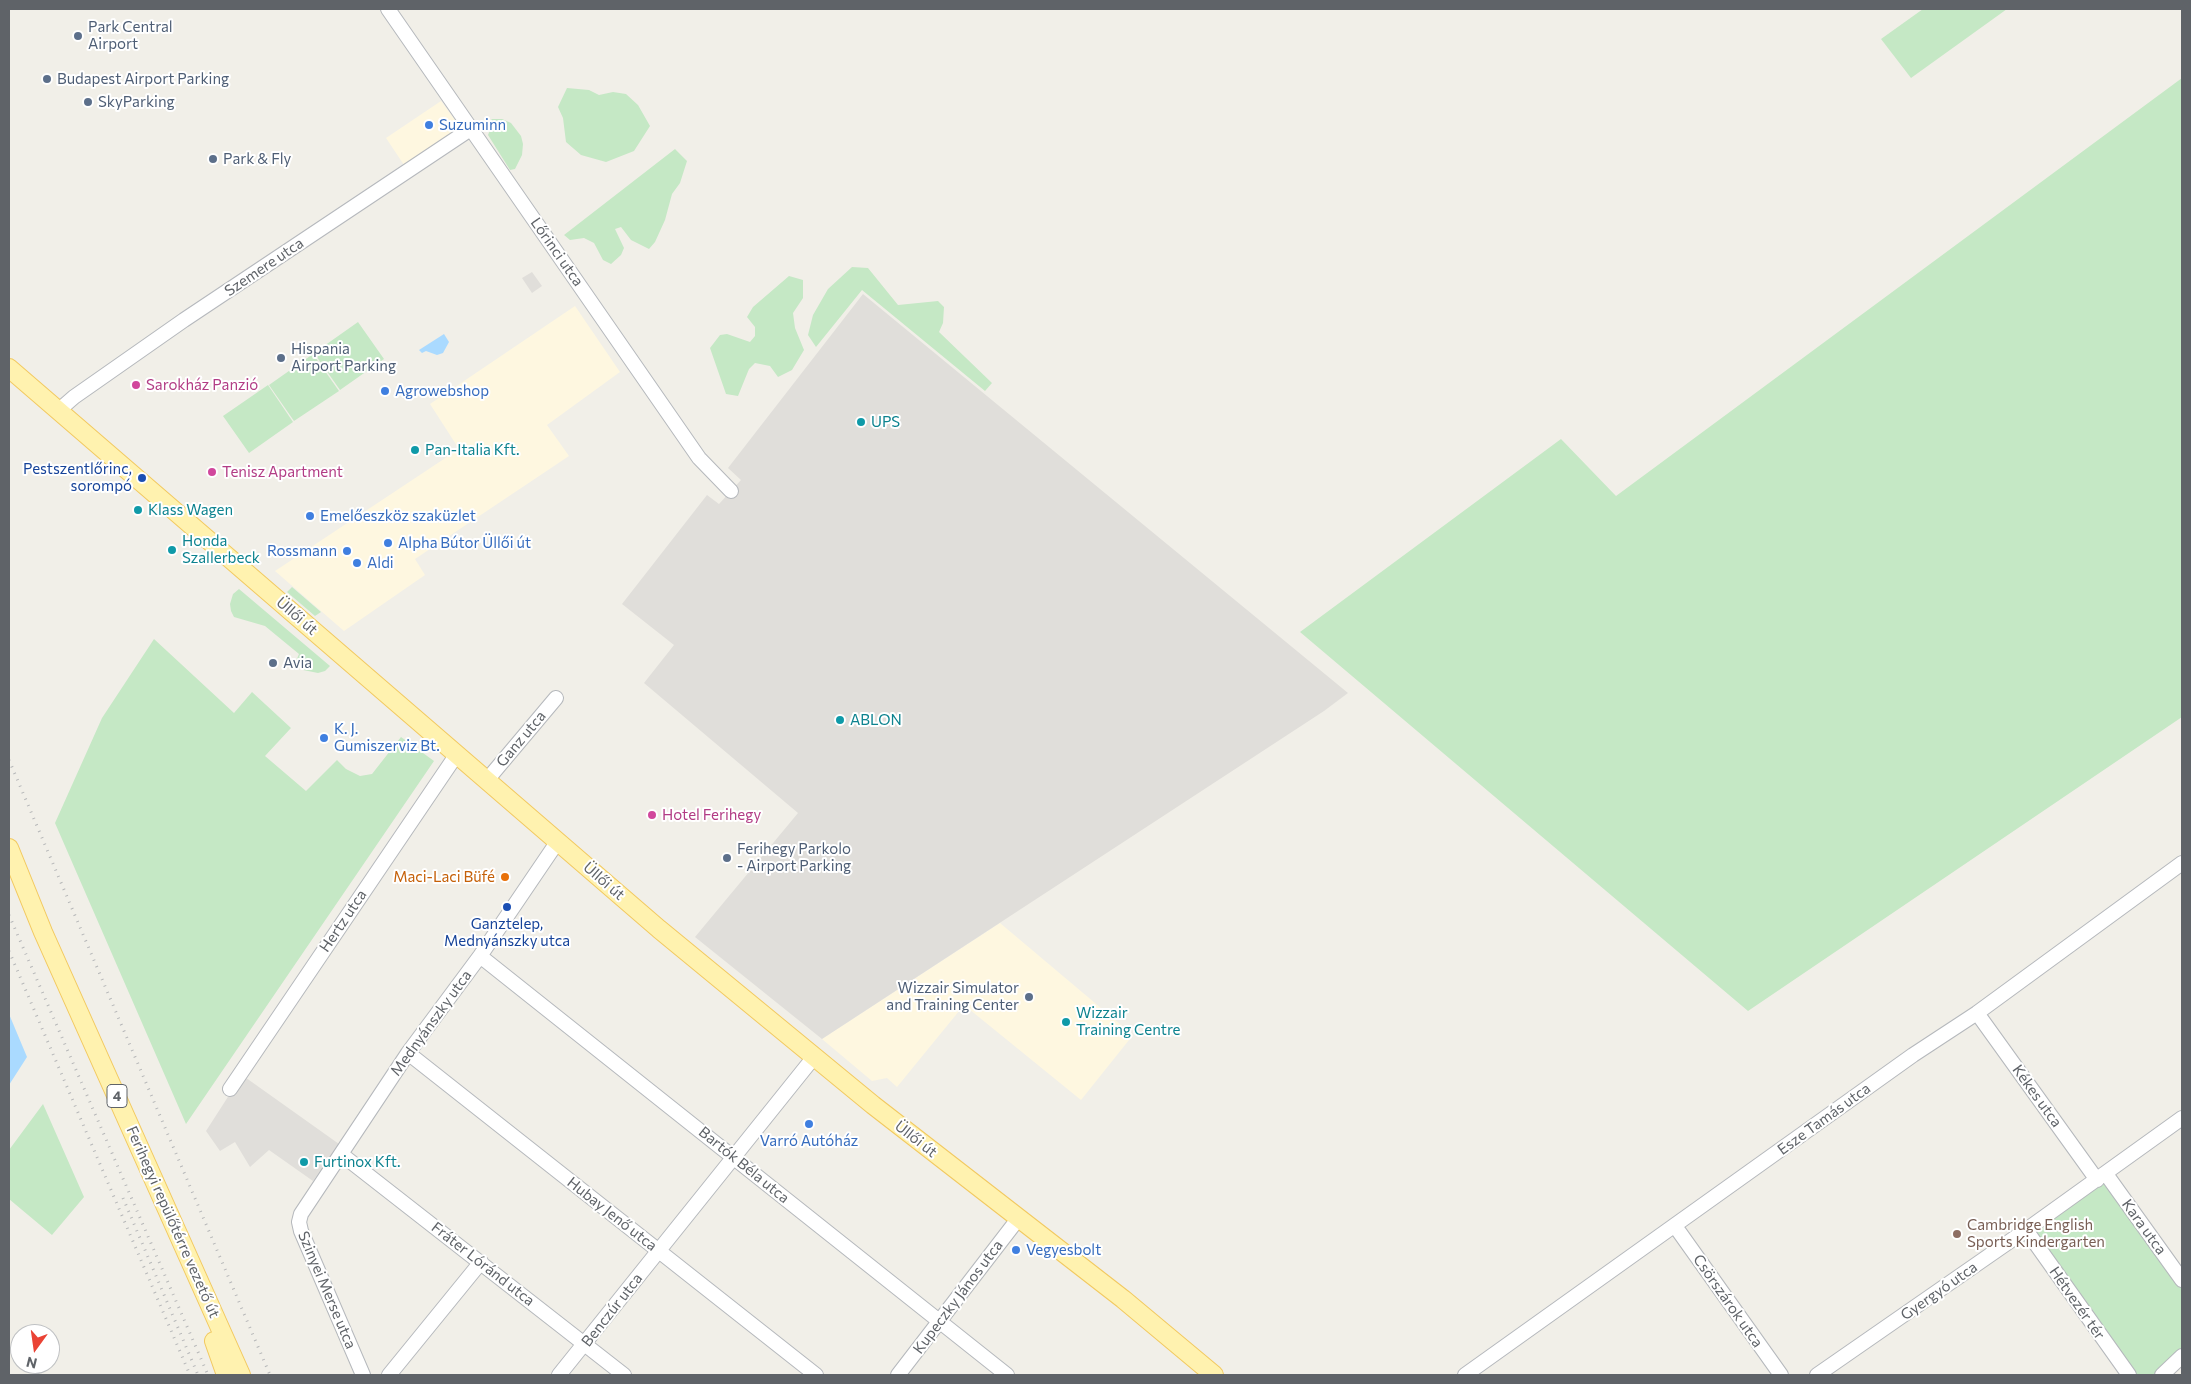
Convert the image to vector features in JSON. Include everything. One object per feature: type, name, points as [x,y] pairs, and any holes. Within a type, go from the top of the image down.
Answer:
[{"type":"main road","name":"Üllői út","points":[[9,368],[558,842],[814,1056],[1018,1219],[1123,1299],[1214,1375]]},
{"type":"main road","name":"Ferihegyi repülőtérre vezető út","points":[[9,848],[47,941],[241,1375]]},
{"type":"main road","name":"Ferihegyi repülőtérre vezető út","points":[[9,879],[217,1348],[226,1375]]},
{"type":"street","name":"Lőrinci utca","points":[[388,9],[699,458],[731,491]]},
{"type":"street","name":"Szemere utca","points":[[58,411],[74,397],[184,320],[472,128]]},
{"type":"street","name":"Ganz utca","points":[[486,780],[556,698]]},
{"type":"street","name":"Hertz utca","points":[[230,1089],[456,754]]},
{"type":"street","name":"Mednyánszky utca","points":[[305,1205],[408,1053],[480,956],[558,842]]},
{"type":"street","name":"Esze Tamás utca","points":[[1465,1375],[1913,1054],[1977,1013],[2182,863]]},
{"type":"street","name":"Bartók Béla utca","points":[[480,956],[733,1155],[1007,1375]]},
{"type":"street","name":"Kékes utca","points":[[1977,1013],[2102,1177]]},
{"type":"street","name":"Hubay Jenő utca","points":[[408,1053],[816,1375]]},
{"type":"street","name":"Benczúr utca","points":[[559,1375],[814,1056]]},
{"type":"street","name":"Gyergyó utca","points":[[1817,1375],[2102,1177],[2182,1118]]},
{"type":"street","name":"Fráter Lóránd utca","points":[[341,1154],[624,1375]]},
{"type":"street","name":"Kara utca","points":[[2102,1177],[2182,1280]]},
{"type":"street","name":"Szinyei Merse utca","points":[[305,1205],[299,1222],[301,1231],[362,1375]]},
{"type":"street","name":"Kupeczky János utca","points":[[898,1375],[1018,1219]]},
{"type":"street","name":"Csörszárok utca","points":[[1675,1226],[1781,1375]]},
{"type":"street","name":"Hétvezér tér","points":[[2026,1230],[2129,1375]]},
{"type":"street","points":[[389,1375],[481,1262]]},
{"type":"street","points":[[2162,1375],[2182,1356]]},
{"type":"shaded area","points":[[441,101],[460,127],[404,165],[386,138]]},
{"type":"shaded area","points":[[532,272],[542,286],[532,293],[522,278]]},
{"type":"shaded area","points":[[863,294],[1348,693],[1324,711],[822,1039],[695,937],[798,813],[644,683],[674,645],[622,604],[707,495],[719,504],[741,480],[728,468]]},
{"type":"shaded area","points":[[575,306],[620,372],[547,425],[569,456],[415,559],[425,575],[344,631],[275,571],[459,449],[430,404]]},
{"type":"shaded area","points":[[1000,923],[1133,1035],[1081,1100],[964,1005],[897,1087],[887,1078],[872,1081],[822,1039]]},
{"type":"shaded area","name":"Furtinox Kft.","points":[[242,1075],[339,1144],[313,1181],[269,1150],[250,1167],[235,1142],[220,1151],[206,1131]]},
{"type":"green space","points":[[1923,9],[2007,9],[1911,78],[1881,39]]},
{"type":"green space","points":[[2182,78],[2182,717],[1748,1011],[1300,632],[1561,439],[1616,496]]},
{"type":"green space","points":[[567,88],[589,90],[599,95],[613,92],[626,94],[638,105],[650,126],[634,151],[606,162],[581,155],[566,142],[563,118],[558,107]]},
{"type":"green space","points":[[492,119],[502,119],[511,123],[521,136],[523,144],[522,155],[515,169],[510,170],[488,135],[490,130],[488,123]]},
{"type":"green space","points":[[675,149],[687,161],[680,183],[672,194],[665,220],[655,242],[649,249],[631,240],[621,227],[615,229],[624,248],[621,255],[611,264],[603,260],[594,243],[584,238],[570,240],[564,235]]},
{"type":"green space","points":[[852,267],[868,268],[898,305],[938,301],[944,307],[943,323],[939,332],[992,383],[985,391],[862,290],[816,347],[808,335],[813,315],[828,289]]},
{"type":"green space","points":[[789,276],[803,280],[803,298],[793,313],[795,328],[804,350],[792,370],[778,377],[770,366],[755,363],[749,369],[738,396],[726,394],[710,348],[720,335],[727,334],[750,342],[755,336],[755,327],[747,317],[753,307]]},
{"type":"green space","points":[[358,322],[384,359],[340,390],[314,353]]},
{"type":"green space","points":[[313,354],[339,391],[294,421],[269,385]]},
{"type":"green space","points":[[268,385],[293,422],[249,453],[223,416]]},
{"type":"green space","points":[[292,587],[321,612],[315,616],[287,592]]},
{"type":"green space","points":[[239,589],[330,666],[325,671],[318,673],[303,670],[296,661],[299,654],[265,626],[234,617],[230,604],[233,594]]},
{"type":"green space","points":[[154,639],[234,713],[252,692],[291,728],[265,756],[306,791],[337,760],[346,769],[360,776],[372,774],[401,737],[434,761],[186,1124],[55,823],[102,718]]},
{"type":"green space","points":[[43,1104],[84,1197],[52,1235],[9,1199],[9,1150]]},
{"type":"green space","points":[[2106,1174],[2182,1280],[2182,1356],[2162,1375],[2129,1375],[2026,1230]]},
{"type":"water","points":[[444,334],[449,342],[443,353],[437,355],[426,351],[422,353],[419,350]]},
{"type":"water","points":[[9,1014],[27,1057],[9,1085]]},
{"type":"railway","points":[[9,760],[270,1375]]},
{"type":"railway","points":[[9,915],[208,1375]]},
{"type":"railway","points":[[9,951],[190,1375]]},
{"type":"railway","points":[[123,1198],[198,1375]]},
{"type":"place","name":"Park Central Airport","points":[[78,36]]},
{"type":"place","name":"Budapest Airport Parking","points":[[47,79]]},
{"type":"place","name":"SkyParking","points":[[88,102]]},
{"type":"place","name":"Suzuminn","points":[[429,125]]},
{"type":"place","name":"Park & Fly","points":[[213,159]]},
{"type":"place","name":"Hispania Airport Parking","points":[[281,358]]},
{"type":"place","name":"Sarokház Panzió","points":[[136,385]]},
{"type":"place","name":"Agrowebshop","points":[[385,391]]},
{"type":"place","name":"UPS","points":[[861,422]]},
{"type":"place","name":"Pan-Italia Kft.","points":[[415,450]]},
{"type":"place","name":"Tenisz Apartment","points":[[212,472]]},
{"type":"place","name":"Pestszentlőrinc, sorompó","points":[[142,478]]},
{"type":"place","name":"Klass Wagen","points":[[138,510]]},
{"type":"place","name":"Emelőeszköz szaküzlet","points":[[310,516]]},
{"type":"place","name":"Alpha Bútor Üllői út","points":[[388,543]]},
{"type":"place","name":"Honda Szallerbeck","points":[[172,550]]},
{"type":"place","name":"Rossmann","points":[[347,551]]},
{"type":"place","name":"Aldi","points":[[357,563]]},
{"type":"place","name":"Avia","points":[[273,663]]},
{"type":"place","name":"ABLON","points":[[840,720]]},
{"type":"place","name":"K. J. Gumiszerviz Bt.","points":[[324,738]]},
{"type":"place","name":"Hotel Ferihegy","points":[[652,815]]},
{"type":"place","name":"Ferihegy Parkolo - Airport Parking","points":[[727,858]]},
{"type":"place","name":"Maci-Laci Büfé","points":[[505,877]]},
{"type":"place","name":"Ganztelep, Mednyánszky utca","points":[[507,907]]},
{"type":"place","name":"Wizzair Simulator and Training Center","points":[[1029,997]]},
{"type":"place","name":"Wizzair Training Centre","points":[[1066,1022]]},
{"type":"place","name":"Varró Autóház","points":[[809,1124]]},
{"type":"place","name":"Furtinox Kft.","points":[[304,1162]]},
{"type":"place","name":"Cambridge English Sports Kindergarten","points":[[1957,1234]]},
{"type":"place","name":"Vegyesbolt","points":[[1016,1250]]}]
